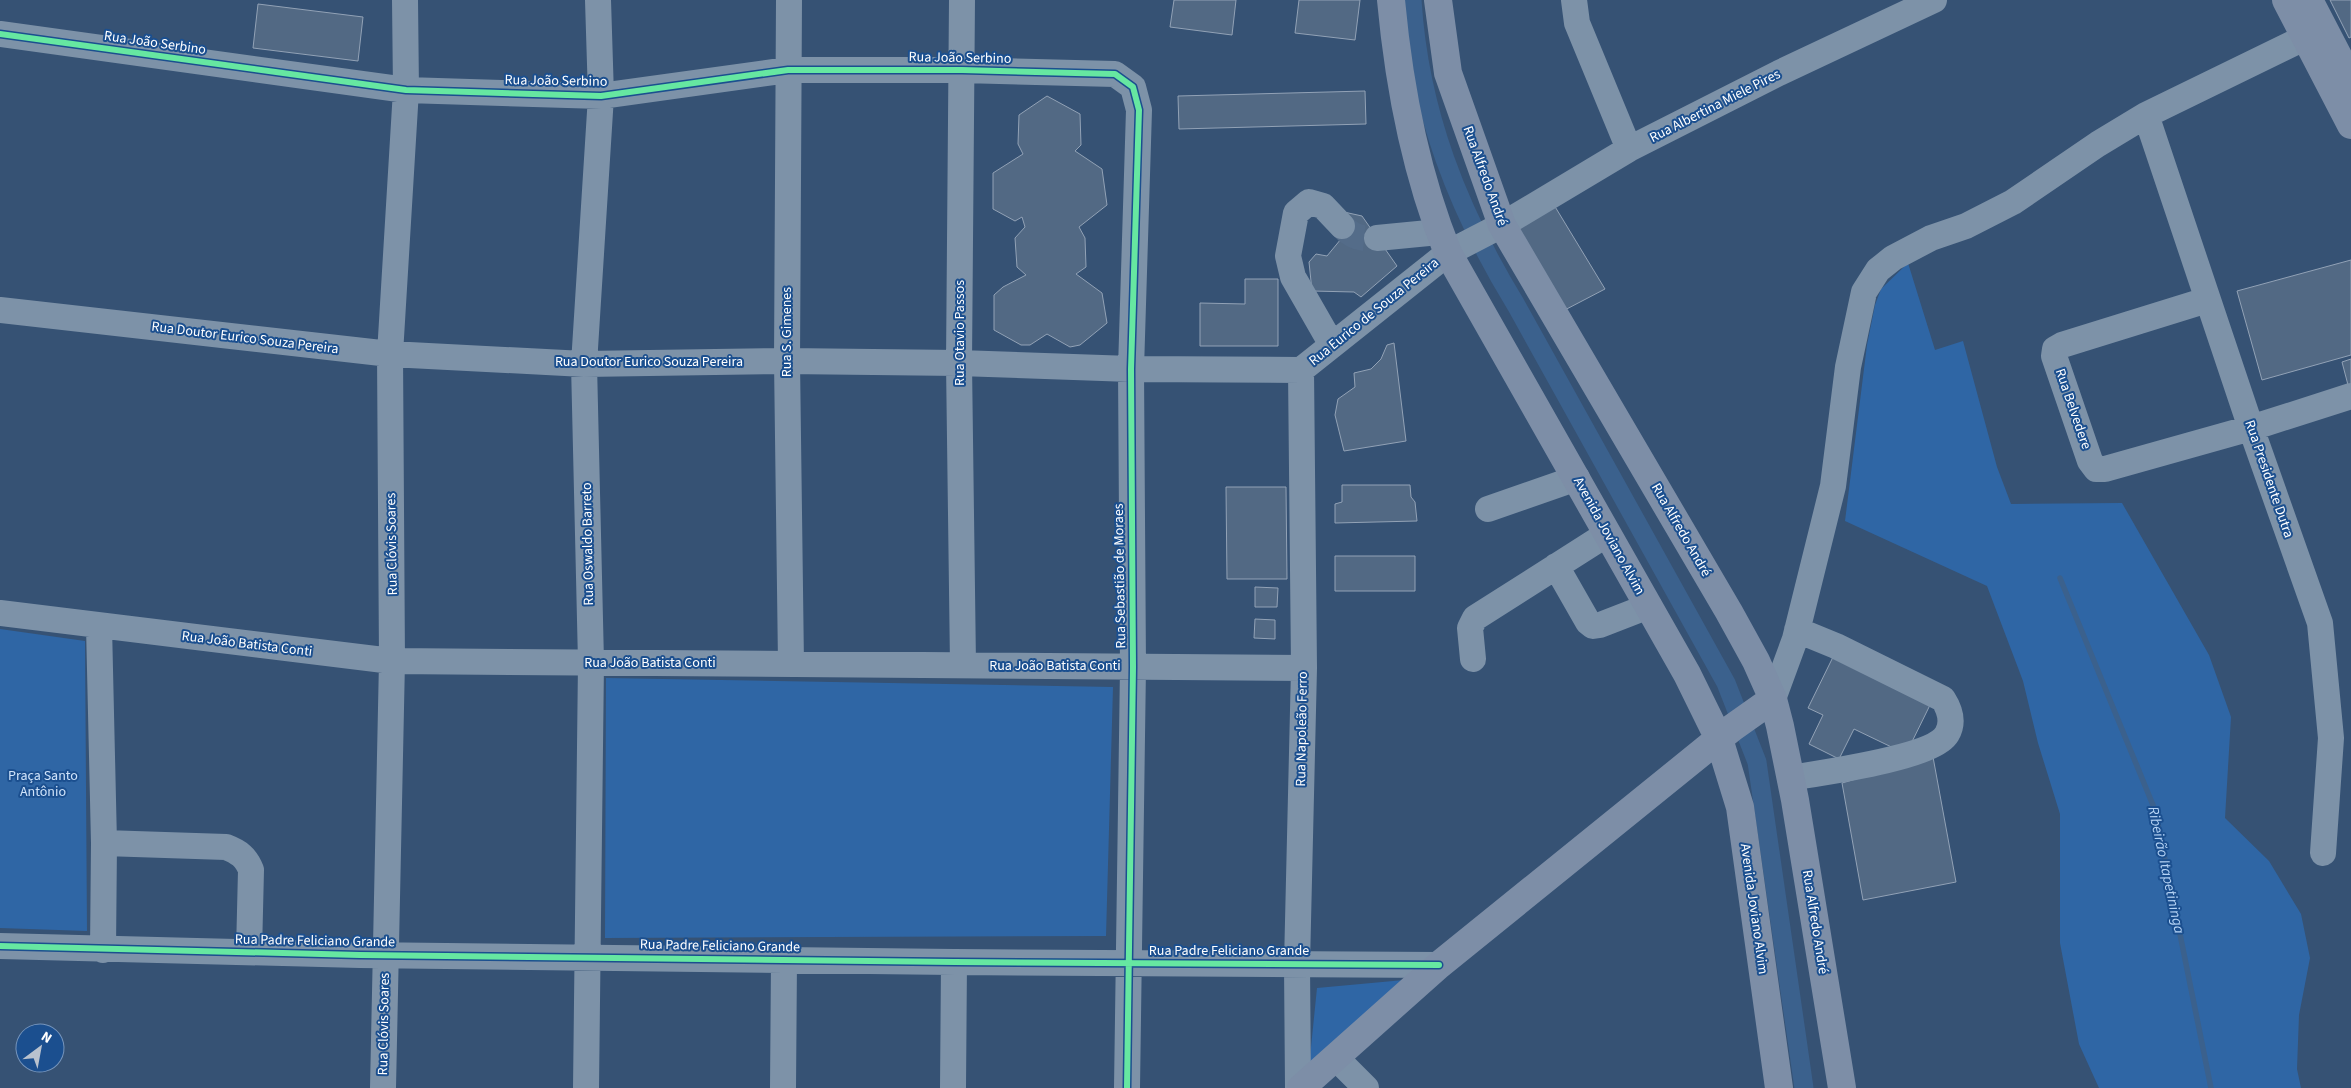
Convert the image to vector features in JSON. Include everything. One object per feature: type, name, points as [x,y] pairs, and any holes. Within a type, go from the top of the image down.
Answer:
[{"type":"main road","name":"Avenida Joviano Alvim","points":[[1391,0],[1408,125],[1430,210],[1450,243],[1607,534],[1687,674],[1703,706],[1726,734],[1731,778],[1740,807],[1779,1088]]},
{"type":"main road","name":"Rua Alfredo André","points":[[1438,0],[1448,73],[1498,227],[1729,612],[1756,661],[1790,778],[1842,1088]]},
{"type":"main road","points":[[2286,0],[2312,19],[2351,81]]},
{"type":"main road","points":[[2312,19],[2351,125]]},
{"type":"main road","points":[[1299,1088],[1336,1058],[1439,965],[1693,760],[1767,704]]},
{"type":"main road","points":[[1693,760],[1704,725],[1703,706]]},
{"type":"main road","points":[[1693,760],[1707,762],[1718,767],[1731,778]]},
{"type":"street","name":"Rua Clóvis Soares","points":[[383,1088],[392,661],[390,354],[406,90],[405,0]]},
{"type":"street","name":"Rua Oswaldo Barreto","points":[[586,1088],[591,662],[584,364],[601,96],[598,0]]},
{"type":"street","name":"Rua S. Gimenes","points":[[788,0],[787,361],[791,664]]},
{"type":"street","name":"Rua Otavio Passos","points":[[962,0],[959,363],[963,665]]},
{"type":"street","points":[[1574,0],[1578,23],[1629,149]]},
{"type":"street","name":"Rua Albertina Miele Pires","points":[[1450,243],[1498,227],[1629,149],[1779,73],[1934,0]]},
{"type":"street","points":[[1767,704],[1797,630],[1834,486],[1848,366],[1864,292],[1878,270],[1893,258],[1931,238],[1966,226],[2013,202],[2098,144],[2312,19]]},
{"type":"street","name":"Rua João Serbino","points":[[0,34],[406,90],[601,96],[788,70],[962,70],[1115,74]]},
{"type":"street","name":"Rua Sebastião de Moraes","points":[[1115,74],[1133,87],[1139,110],[1131,369],[1134,667],[1127,1088]]},
{"type":"street","name":"Rua Presidente Dutra","points":[[2146,115],[2207,300],[2320,623],[2331,738],[2323,853]]},
{"type":"street","points":[[1332,345],[1293,277],[1288,256],[1296,213],[1309,202],[1323,206],[1342,226]]},
{"type":"street","points":[[1377,238],[1450,243]]},
{"type":"street","name":"Rua Eurico de Souza Pereira","points":[[1301,370],[1450,243]]},
{"type":"street","name":"Rua Belvedere","points":[[2207,300],[2062,345],[2055,349],[2054,356],[2090,461],[2096,469],[2105,469],[2251,428]]},
{"type":"street","name":"Rua Doutor Eurico Souza Pereira","points":[[0,310],[390,354],[584,364],[787,361],[959,363],[1131,369],[1301,370]]},
{"type":"street","name":"Rua Napoleão Ferro","points":[[1299,1088],[1298,964],[1304,668],[1301,370]]},
{"type":"street","points":[[2251,428],[2351,396]]},
{"type":"street","points":[[1488,509],[1577,478]]},
{"type":"street","points":[[1473,659],[1470,628],[1475,618],[1607,534]]},
{"type":"street","points":[[1556,566],[1588,622],[1593,626],[1600,626],[1649,606]]},
{"type":"street","name":"Rua João Batista Conti","points":[[0,613],[392,661],[1304,668]]},
{"type":"street","points":[[99,626],[104,844],[103,950]]},
{"type":"street","points":[[1790,778],[1884,762],[1935,744],[1947,735],[1951,711],[1943,699],[1936,694],[1797,630]]},
{"type":"street","points":[[104,844],[226,847],[237,851],[247,859],[251,870],[249,952]]},
{"type":"street","name":"Rua Padre Feliciano Grande","points":[[0,946],[103,950],[386,955],[954,962],[1439,965]]},
{"type":"street","points":[[783,1088],[784,960]]},
{"type":"street","points":[[953,1088],[954,962]]},
{"type":"street","points":[[1336,1058],[1366,1088]]},
{"type":"green space","points":[[1908,263],[1935,350],[1963,341],[1997,467],[2011,504],[2122,503],[2209,655],[2231,717],[2225,818],[2269,861],[2301,914],[2310,958],[2299,1015],[2297,1069],[2301,1088],[2099,1088],[2079,1044],[2060,943],[2060,814],[2038,743],[2023,681],[1987,586],[1845,521],[1867,345],[1875,305],[1881,289]]},
{"type":"green space","name":"Praça Santo Antônio","points":[[0,629],[85,641],[87,931],[0,928]]},
{"type":"green space","points":[[606,678],[1113,687],[1106,936],[605,938]]},
{"type":"green space","points":[[1404,980],[1309,1067],[1317,988]]},
{"type":"building","points":[[1174,0],[1236,0],[1232,35],[1170,27]]},
{"type":"building","points":[[1299,0],[1360,0],[1355,40],[1295,33]]},
{"type":"building","points":[[2330,0],[2351,0],[2351,37],[2349,38]]},
{"type":"building","points":[[258,4],[363,17],[358,61],[253,48]]},
{"type":"building","points":[[1365,91],[1366,124],[1179,129],[1178,96]]},
{"type":"building","points":[[1047,96],[1080,114],[1081,145],[1075,151],[1102,169],[1107,205],[1079,227],[1085,238],[1086,267],[1076,274],[1102,293],[1107,323],[1080,345],[1070,347],[1047,334],[1030,345],[1021,345],[994,330],[994,295],[1003,287],[1026,275],[1017,267],[1015,238],[1025,227],[1022,217],[1015,221],[993,209],[993,173],[1023,154],[1018,144],[1019,115]]},
{"type":"building","points":[[1554,205],[1605,289],[1559,313],[1511,231]]},
{"type":"building","points":[[1344,212],[1362,216],[1397,266],[1361,297],[1354,292],[1312,291],[1309,262],[1316,254],[1327,256],[1341,239]]},
{"type":"building","points":[[2351,260],[2351,355],[2262,380],[2237,291]]},
{"type":"building","points":[[1245,279],[1278,279],[1278,346],[1200,346],[1200,303],[1245,304]]},
{"type":"building","points":[[1394,343],[1406,441],[1344,451],[1335,415],[1338,399],[1355,387],[1354,373],[1371,369],[1381,359],[1387,345]]},
{"type":"building","points":[[2351,359],[2351,384],[2348,385],[2342,362]]},
{"type":"building","points":[[1342,485],[1410,485],[1411,497],[1415,502],[1417,521],[1335,523],[1335,504],[1342,502]]},
{"type":"building","points":[[1226,487],[1286,487],[1287,579],[1227,579]]},
{"type":"building","points":[[1335,556],[1415,556],[1415,591],[1335,591]]},
{"type":"building","points":[[1255,587],[1278,588],[1277,607],[1255,607]]},
{"type":"building","points":[[1255,619],[1275,620],[1275,639],[1254,638]]},
{"type":"building","points":[[1834,655],[1931,703],[1906,754],[1854,729],[1839,759],[1809,744],[1823,715],[1808,708]]},
{"type":"building","points":[[1933,757],[1956,882],[1863,900],[1842,783]]},
{"type":"waterway","points":[[1412,0],[1423,82],[1433,121],[1459,196],[1495,269],[1726,683],[1757,762],[1804,1088]]},
{"type":"waterway","name":"Ribeirão Itapetininga","points":[[2060,578],[2155,810],[2211,1088]]},
{"type":"tunnel","points":[[1342,226],[1358,237],[1377,238]]},
{"type":"cycle path","points":[[0,34],[406,90],[601,96],[788,70],[962,70],[1115,74],[1133,87],[1139,110],[1131,369],[1133,667],[1127,1088]]},
{"type":"cycle path","points":[[0,946],[360,955],[1439,965]]}]
